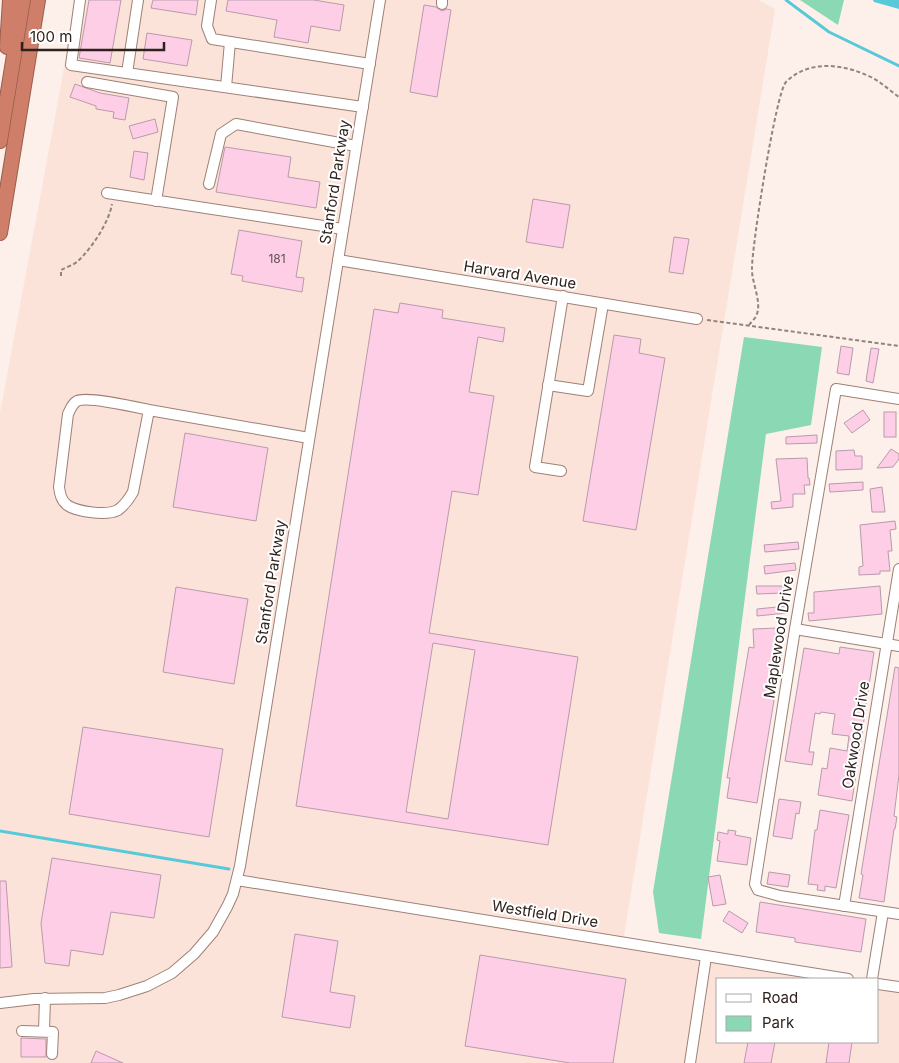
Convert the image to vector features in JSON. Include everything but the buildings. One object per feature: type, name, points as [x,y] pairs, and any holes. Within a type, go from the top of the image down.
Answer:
[{"type":"highway","points":[[6,104],[10,0]]},
{"type":"highway","points":[[0,141],[23,0]]},
{"type":"highway","points":[[0,233],[38,0]]},
{"type":"highway","points":[[25,82],[37,39],[44,0]]},
{"type":"street","points":[[80,0],[71,65],[363,107]]},
{"type":"street","points":[[127,73],[138,0]]},
{"type":"street","points":[[211,0],[207,26],[212,38],[370,64]]},
{"type":"street","name":"Stanford Parkway","points":[[0,1002],[119,995],[147,986],[172,973],[194,954],[213,932],[227,907],[237,880],[380,0]]},
{"type":"street","points":[[226,87],[230,42]]},
{"type":"street","points":[[87,82],[173,97],[156,201]]},
{"type":"street","points":[[209,184],[221,134],[236,124],[356,146]]},
{"type":"street","points":[[110,194],[343,229]]},
{"type":"street","name":"Harvard Avenue","points":[[338,260],[697,319]]},
{"type":"street","points":[[561,470],[535,467],[563,296]]},
{"type":"street","points":[[548,384],[588,391],[603,304]]},
{"type":"street","name":"Maplewood Drive","points":[[844,906],[780,896],[758,890],[756,888],[756,880],[795,629],[836,390],[899,399]]},
{"type":"street","points":[[149,410],[133,492],[127,502],[117,510],[104,513],[81,510],[67,505],[61,498],[59,487],[68,414],[72,405],[79,400],[149,410],[309,438]]},
{"type":"street","name":"Oakwood Drive","points":[[844,906],[899,569]]},
{"type":"street","points":[[795,629],[899,646]]},
{"type":"street","name":"Westfield Drive","points":[[237,880],[842,978]]},
{"type":"street","points":[[844,906],[899,914]]},
{"type":"street","points":[[872,978],[882,912]]},
{"type":"street","points":[[690,1063],[706,957]]},
{"type":"street","points":[[879,984],[899,987]]},
{"type":"street","points":[[44,1031],[45,998]]},
{"type":"street","points":[[22,1031],[53,1032],[52,1054]]},
{"type":"path","points":[[749,325],[757,315],[758,299],[752,270],[756,224],[784,83],[796,74],[813,66],[837,66],[864,74],[879,82],[899,97]]},
{"type":"path","points":[[61,276],[61,270],[77,263],[106,224],[111,211],[110,194]]},
{"type":"path","points":[[697,319],[899,346]]},
{"type":"shaded area","points":[[74,0],[758,0],[775,9],[623,942],[853,978],[716,978],[716,1043],[879,1043],[879,982],[899,986],[899,1063],[0,1063],[0,413],[63,74]]},
{"type":"green space","points":[[800,0],[844,0],[838,25]]},
{"type":"green space","points":[[744,337],[822,347],[811,425],[766,434],[701,939],[659,933],[653,892]]},
{"type":"water","points":[[873,0],[899,0],[899,9],[874,2]]},
{"type":"waterway","points":[[786,0],[829,32],[899,66]]},
{"type":"waterway","points":[[0,831],[229,869]]}]
